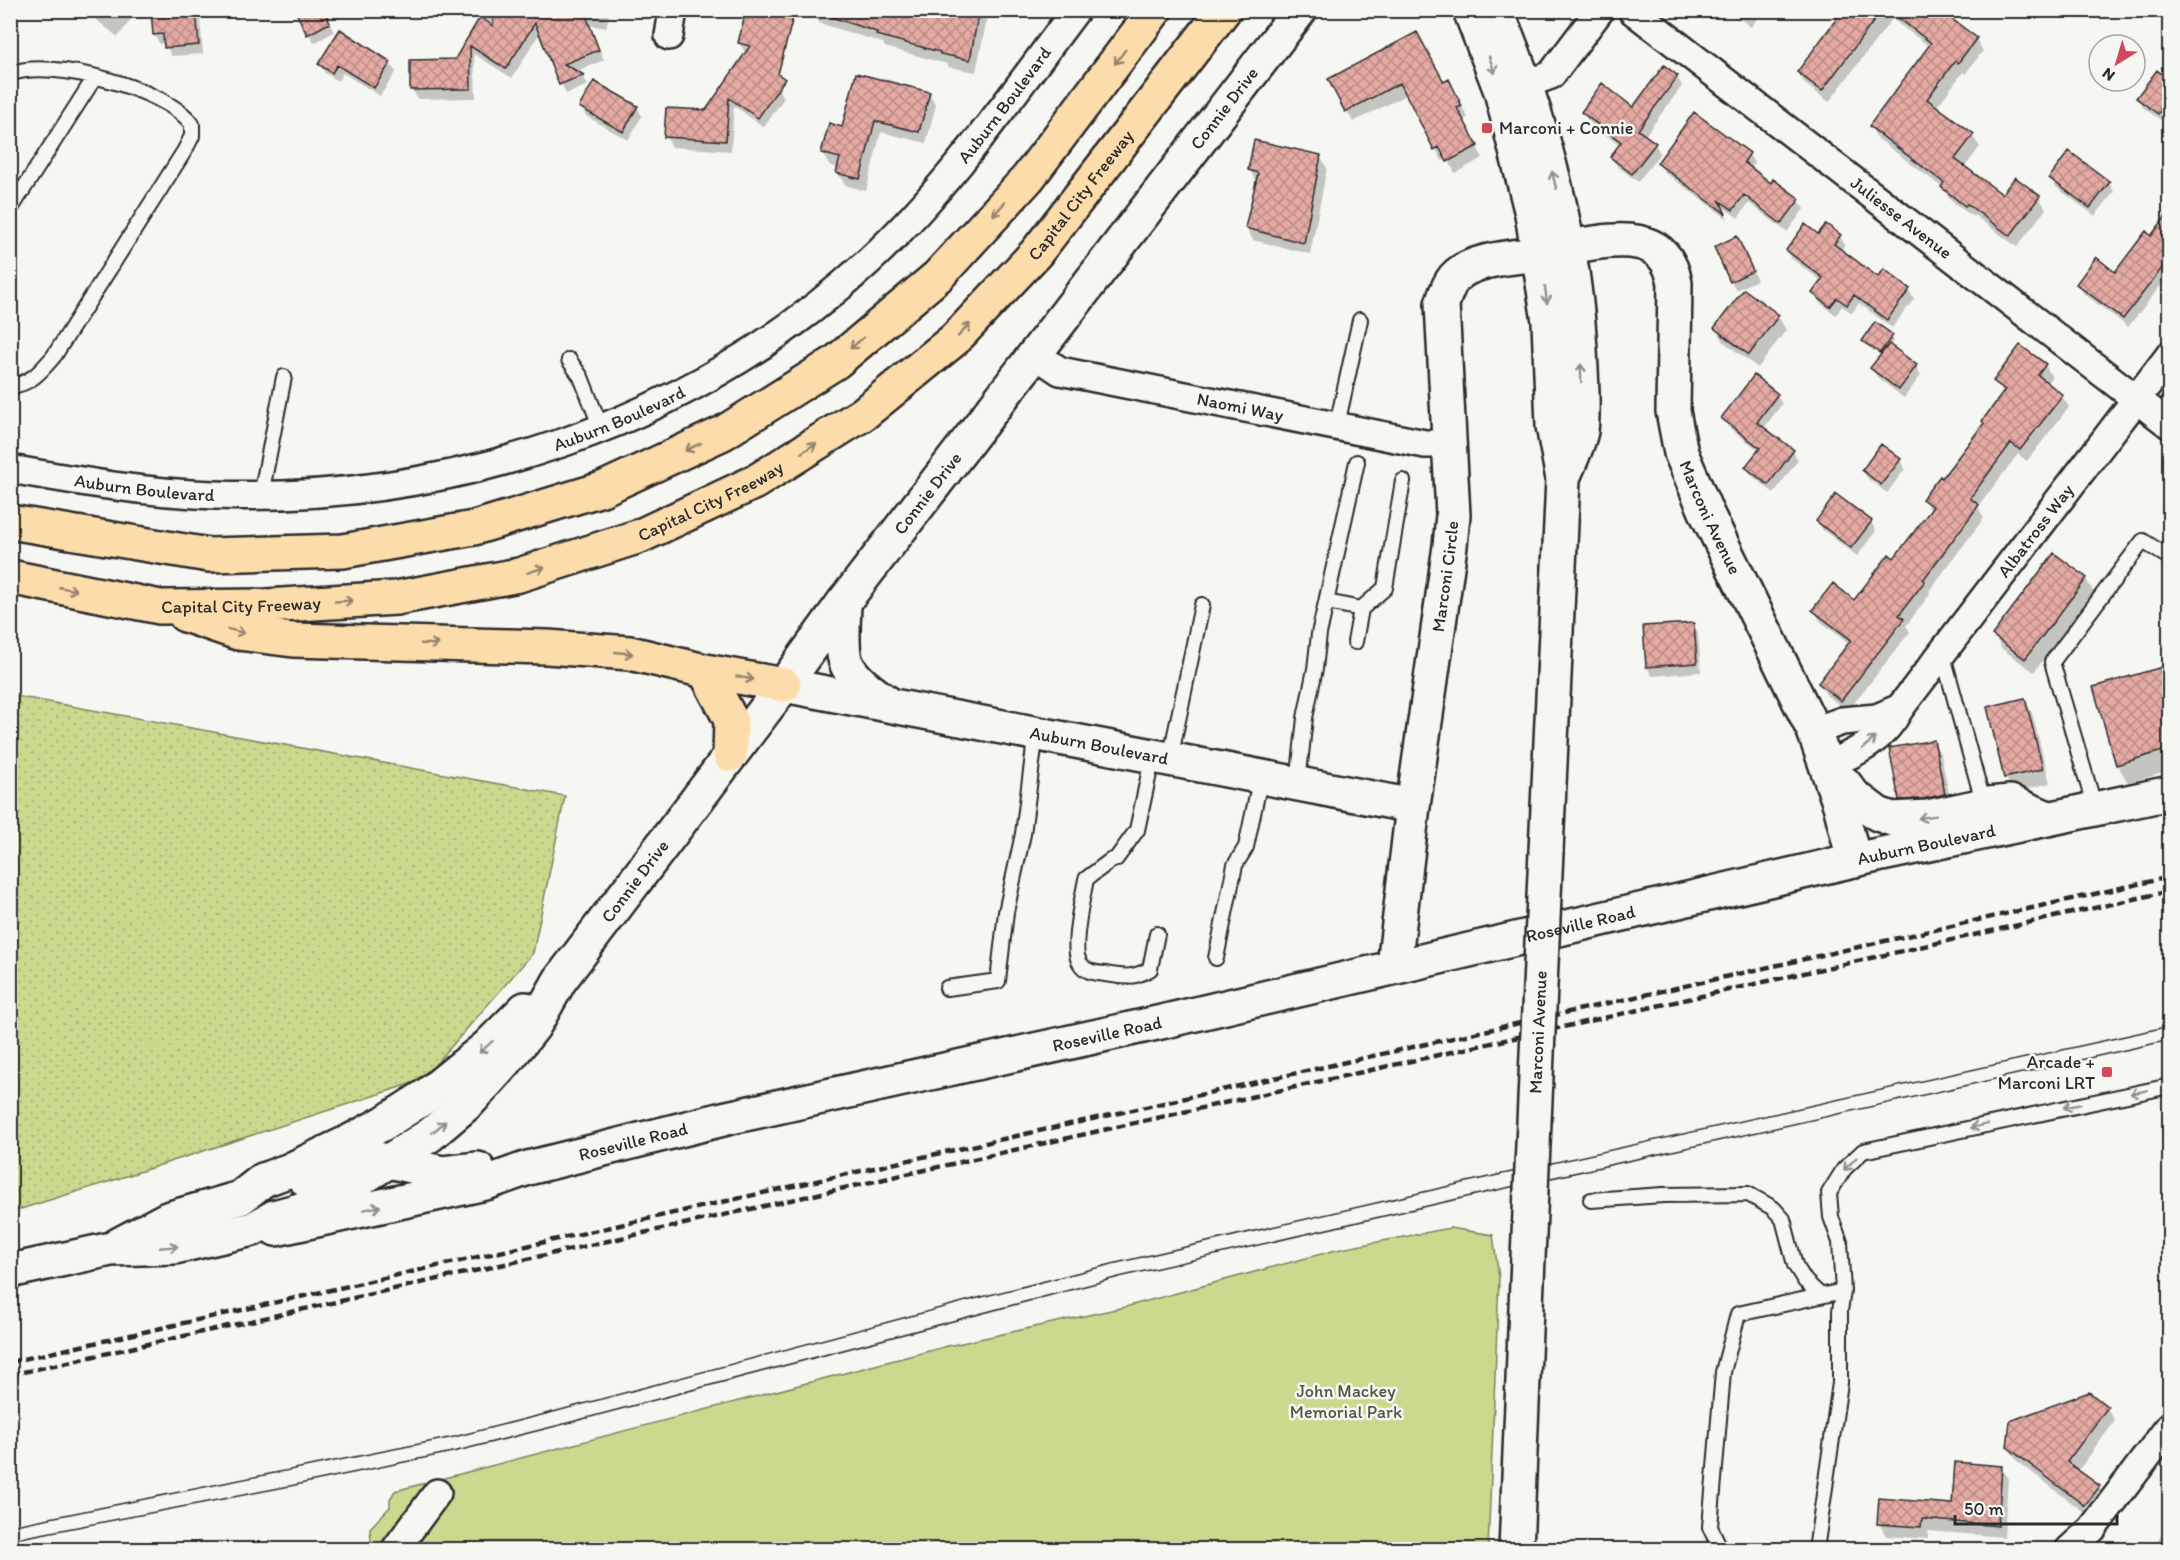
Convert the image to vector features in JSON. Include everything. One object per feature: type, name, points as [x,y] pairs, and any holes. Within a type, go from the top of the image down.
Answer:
[{"type":"highway","points":[[10,522],[209,555],[343,550],[474,528],[602,489],[723,433],[826,368],[938,276],[1028,178],[1155,10]]},
{"type":"highway","name":"Capital City Freeway","points":[[10,578],[160,607],[266,606],[396,598],[519,575],[640,536],[755,482],[863,414],[955,339],[1036,253],[1224,10]]},
{"type":"highway","points":[[160,607],[238,633],[293,640],[547,647],[630,653],[705,671],[784,685]]},
{"type":"highway","points":[[705,671],[732,720],[729,755]]},
{"type":"street","name":"Auburn Boulevard","points":[[10,469],[117,487],[168,492],[261,495],[348,490],[435,478],[522,456],[562,444],[654,406],[720,370],[797,319],[861,268],[901,229],[961,161],[1076,10]]},
{"type":"street","name":"Connie Drive","points":[[253,1229],[274,1217],[300,1210],[335,1195],[430,1135],[469,1102],[506,1061],[534,1026],[560,980],[784,685],[844,602],[1300,10]]},
{"type":"street","name":"Marconi Avenue","points":[[1470,10],[1487,51],[1503,100],[1532,214],[1553,250],[1578,321],[1581,410],[1581,432],[1563,479],[1516,1550]]},
{"type":"street","name":"Marconi Avenue","points":[[1496,10],[1526,84],[1546,148],[1558,198],[1553,250]]},
{"type":"street","points":[[1526,84],[1551,75],[1600,10]]},
{"type":"street","name":"Juliesse Avenue","points":[[1632,10],[2169,425]]},
{"type":"street","name":"Marconi Avenue","points":[[1553,250],[1601,242],[1635,240],[1657,250],[1672,270],[1675,283],[1673,411],[1681,453],[1707,514],[1814,731],[1829,771],[1854,860]]},
{"type":"street","name":"Marconi Circle","points":[[1394,966],[1413,806],[1453,514],[1442,304],[1454,278],[1466,269],[1479,264],[1553,250]]},
{"type":"street","name":"Naomi Way","points":[[1035,354],[1060,371],[1425,444],[1450,444]]},
{"type":"street","name":"Albatross Way","points":[[1829,771],[1860,752],[1893,722],[1900,708],[1942,652],[2169,355]]},
{"type":"street","points":[[844,602],[844,642],[847,664],[864,687],[889,704]]},
{"type":"street","name":"Auburn Boulevard","points":[[784,685],[1413,806]]},
{"type":"street","points":[[1814,731],[1842,721],[1877,718],[1900,708]]},
{"type":"street","points":[[1829,771],[1870,809],[1892,819],[1928,817],[2010,802],[2048,818]]},
{"type":"street","name":"Auburn Boulevard","points":[[1683,898],[2169,793]]},
{"type":"street","name":"Roseville Road","points":[[10,1271],[111,1249],[175,1247],[253,1229],[278,1229],[486,1183],[528,1168],[727,1118],[1156,1023],[1683,898]]},
{"type":"street","name":"Connie Drive","points":[[240,1198],[263,1180],[347,1143],[426,1096],[487,1047],[519,1013],[560,980]]},
{"type":"street","name":"Roseville Road","points":[[111,1249],[167,1219],[240,1198],[269,1193],[329,1166],[354,1159],[391,1160],[443,1173],[495,1167],[528,1168]]},
{"type":"street","points":[[2069,1550],[2092,1529],[2169,1426]]},
{"type":"street","points":[[395,1550],[437,1493]]},
{"type":"lane","points":[[10,74],[28,69],[112,80],[137,89],[184,114],[192,124],[192,136],[185,150],[54,356],[29,381],[10,386]]},
{"type":"lane","points":[[10,210],[95,77]]},
{"type":"lane","points":[[1337,425],[1360,320]]},
{"type":"lane","points":[[569,360],[581,377],[601,428]]},
{"type":"lane","points":[[261,495],[284,377]]},
{"type":"lane","points":[[1298,783],[1305,718],[1315,669],[1319,634],[1357,462]]},
{"type":"lane","points":[[1355,642],[1361,609],[1385,588],[1403,481]]},
{"type":"lane","points":[[2095,808],[2052,662],[2143,541],[2169,558]]},
{"type":"lane","points":[[1327,602],[1361,609]]},
{"type":"lane","points":[[1157,934],[1150,969],[1136,977],[1088,972],[1080,964],[1076,937],[1086,879],[1116,859],[1137,830],[1161,757],[1202,605]]},
{"type":"lane","points":[[1942,652],[1984,805]]},
{"type":"lane","points":[[947,988],[998,981],[1006,912],[1023,834],[1036,732]]},
{"type":"lane","points":[[1216,958],[1234,865],[1246,847],[1261,776]]},
{"type":"lane","points":[[1816,1550],[1840,1383],[1840,1311],[1843,1292],[1840,1242],[1831,1217],[1829,1194],[1844,1169],[1863,1151],[2169,1086]]},
{"type":"lane","points":[[1591,1200],[1663,1195],[1748,1194],[1773,1208],[1783,1219],[1795,1265],[1805,1281],[1821,1296]]},
{"type":"lane","points":[[1721,1550],[1710,1527],[1723,1372],[1738,1314],[1843,1292]]},
{"type":"green space","points":[[10,695],[565,796],[533,953],[422,1080],[11,1212]]},
{"type":"green space","name":"John Mackey Memorial Park","points":[[1450,1228],[1493,1235],[1499,1278],[1488,1549],[376,1550],[371,1541],[370,1528],[390,1507],[390,1499],[395,1491],[948,1346],[1125,1307],[1336,1250]]},
{"type":"building","points":[[151,10],[196,10],[199,45],[164,48],[163,34],[153,35]]},
{"type":"building","points":[[295,10],[324,10],[330,23],[307,35]]},
{"type":"building","points":[[494,10],[584,10],[599,50],[564,64],[584,75],[559,85],[535,23],[506,69],[470,46],[471,89],[410,90],[410,60],[455,59],[480,17],[493,26]]},
{"type":"building","points":[[746,10],[795,10],[778,74],[785,79],[758,118],[729,98],[726,141],[664,137],[666,108],[706,110],[750,46],[738,43]]},
{"type":"building","points":[[822,10],[979,10],[970,60],[940,54],[940,52],[876,35],[877,32],[822,14]]},
{"type":"building","points":[[1843,10],[1882,10],[1822,91],[1797,72]]},
{"type":"building","points":[[1888,10],[1940,10],[1977,38],[1958,63],[1955,61],[1927,99],[1974,134],[1955,159],[2002,194],[2015,177],[2040,196],[2010,236],[1967,204],[1965,206],[1941,187],[1944,183],[1869,126],[1931,43]]},
{"type":"building","points":[[340,29],[391,62],[374,88],[337,65],[332,73],[318,64]]},
{"type":"building","points":[[1417,32],[1444,82],[1449,79],[1462,106],[1457,108],[1478,146],[1447,162],[1439,147],[1434,150],[1400,83],[1345,112],[1328,79]]},
{"type":"building","points":[[1664,65],[1678,76],[1638,130],[1656,143],[1632,174],[1610,157],[1621,142],[1581,112],[1602,83],[1633,107]]},
{"type":"building","points":[[2157,70],[2169,80],[2169,99],[2158,114],[2136,98],[2140,93],[2147,93],[2147,83]]},
{"type":"building","points":[[856,73],[930,92],[919,132],[875,121],[860,179],[836,173],[840,158],[821,153],[829,123],[842,127]]},
{"type":"building","points":[[594,81],[638,106],[623,132],[579,107]]},
{"type":"building","points":[[1694,112],[1750,153],[1744,162],[1771,183],[1773,179],[1800,199],[1781,224],[1744,195],[1733,210],[1720,201],[1726,214],[1657,163]]},
{"type":"building","points":[[1254,140],[1321,155],[1304,243],[1245,228],[1258,173],[1248,170]]},
{"type":"building","points":[[2069,151],[2110,182],[2090,208],[2049,178]]},
{"type":"building","points":[[2169,212],[2169,259],[2123,319],[2076,284],[2096,257],[2115,272],[2146,231],[2151,236]]},
{"type":"building","points":[[1805,224],[1818,234],[1826,224],[1841,235],[1834,244],[1878,277],[1884,269],[1910,289],[1887,320],[1854,295],[1847,305],[1837,298],[1830,307],[1812,293],[1823,278],[1786,250]]},
{"type":"building","points":[[1737,236],[1753,271],[1730,282],[1714,247]]},
{"type":"building","points":[[1744,289],[1779,315],[1749,355],[1714,328]]},
{"type":"building","points":[[1875,322],[1893,335],[1880,353],[1862,341]]},
{"type":"building","points":[[1889,344],[1917,365],[1899,390],[1870,368]]},
{"type":"building","points":[[2020,345],[2046,364],[2038,375],[2063,395],[2020,450],[2011,443],[1970,498],[1979,505],[1899,615],[1904,619],[1841,701],[1818,683],[1851,640],[1812,610],[1833,583],[1854,600],[1889,554],[1894,558],[1933,507],[1922,499],[1940,476],[1942,478],[1984,423],[1982,421],[2005,390],[1993,381]]},
{"type":"building","points":[[1754,375],[1778,394],[1757,422],[1794,450],[1768,485],[1745,467],[1760,448],[1721,418]]},
{"type":"building","points":[[1881,444],[1901,459],[1881,485],[1862,470]]},
{"type":"building","points":[[1836,494],[1872,521],[1851,548],[1816,521]]},
{"type":"building","points":[[2054,553],[2087,578],[2025,659],[1992,635]]},
{"type":"building","points":[[1694,623],[1697,663],[1646,667],[1643,626]]},
{"type":"building","points":[[2169,665],[2169,749],[2116,765],[2093,687]]},
{"type":"building","points":[[2025,698],[2043,769],[2004,778],[1987,707]]},
{"type":"building","points":[[1934,740],[1945,794],[1923,799],[1899,800],[1889,748]]},
{"type":"building","points":[[2089,1392],[2108,1407],[2067,1462],[2100,1486],[2085,1506],[2007,1447],[2010,1421]]},
{"type":"building","points":[[1955,1462],[2002,1466],[1998,1526],[1922,1519],[1921,1527],[1877,1524],[1879,1498],[1952,1504]]},
{"type":"tram line","points":[[10,1526],[454,1437],[1116,1263],[1480,1179],[2170,1026]]},
{"type":"tram line","points":[[10,1540],[457,1451],[1119,1277],[2170,1040]]},
{"type":"railway","points":[[10,1362],[2170,877]]},
{"type":"railway","points":[[10,1375],[2170,891]]},
{"type":"place","name":"Marconi + Connie","points":[[1487,128]]},
{"type":"place","name":"Arcade + Marconi LRT","points":[[2107,1072]]}]
